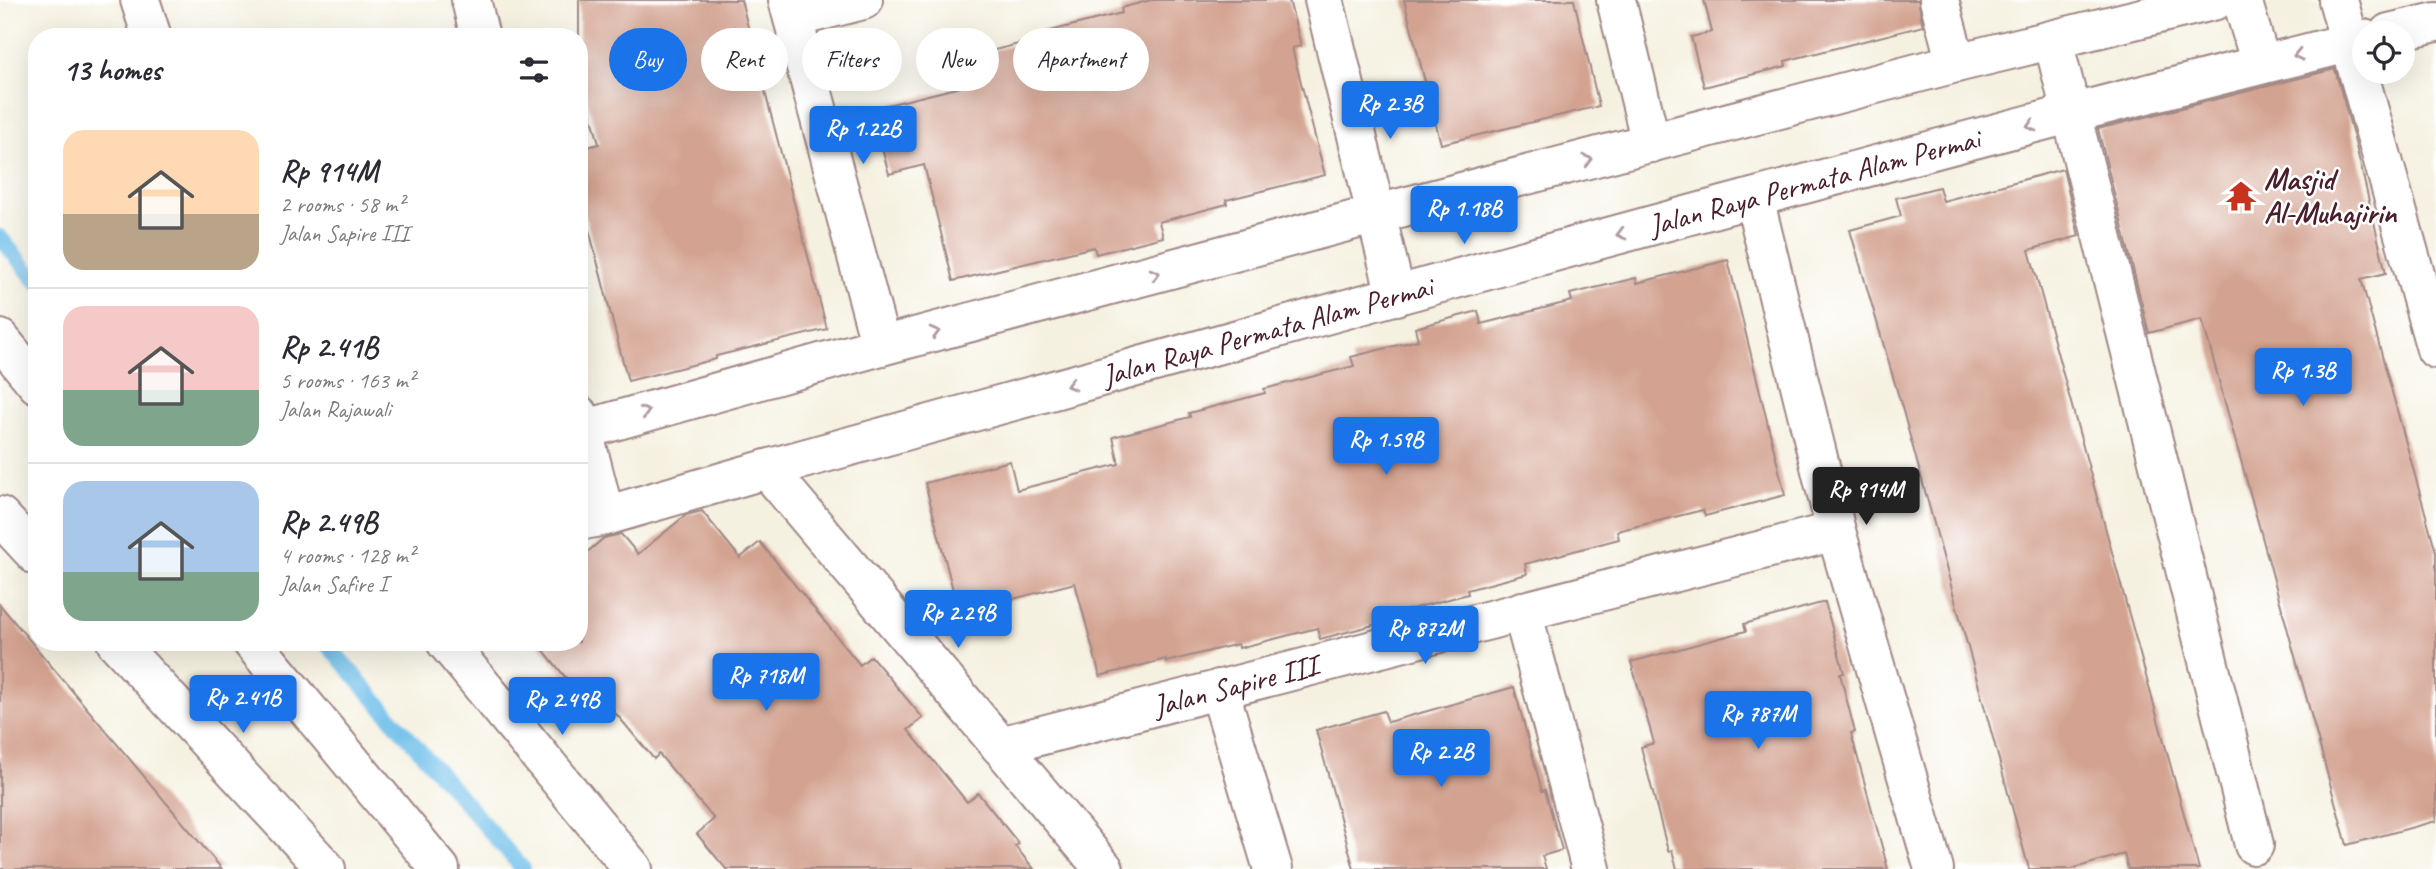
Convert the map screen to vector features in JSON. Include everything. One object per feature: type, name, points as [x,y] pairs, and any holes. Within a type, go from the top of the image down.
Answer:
[{"type":"street","points":[[140,0],[149,28]]},
{"type":"street","points":[[471,0],[478,28]]},
{"type":"street","points":[[863,0],[790,9],[881,346]]},
{"type":"street","points":[[1324,0],[1396,296]]},
{"type":"street","points":[[1616,0],[1651,144]]},
{"type":"street","points":[[1939,0],[1956,63]]},
{"type":"street","points":[[588,423],[1956,63],[2216,0]]},
{"type":"street","points":[[2242,0],[2261,64]]},
{"type":"street","points":[[2338,0],[2352,30]]},
{"type":"street","points":[[2415,27],[2436,22]]},
{"type":"street","points":[[2053,40],[2254,845]]},
{"type":"street","name":"Jalan Raya Permata Alam Permai","points":[[592,518],[1754,198],[2352,42]]},
{"type":"street","points":[[2368,84],[2436,349]]},
{"type":"street","points":[[1754,198],[1836,531],[1934,869]]},
{"type":"street","points":[[0,339],[28,373]]},
{"type":"street","points":[[767,469],[1104,869]]},
{"type":"street","points":[[588,484],[592,518]]},
{"type":"street","points":[[0,516],[28,546]]},
{"type":"street","name":"Jalan Sapire III","points":[[1000,746],[1836,531]]},
{"type":"street","points":[[1522,611],[1591,869]]},
{"type":"street","points":[[124,651],[326,869]]},
{"type":"street","points":[[259,651],[440,869]]},
{"type":"street","points":[[453,651],[633,869]]},
{"type":"street","points":[[1219,689],[1273,869]]},
{"type":"building","points":[[579,0],[741,0],[748,28],[701,28],[701,91],[765,91],[827,329],[628,381],[588,226],[588,147],[599,144],[588,103],[588,28],[579,28]]},
{"type":"building","points":[[1151,0],[1289,0],[1301,46],[1292,48],[1325,175],[1226,200],[1227,204],[1159,222],[1163,237],[1096,254],[1094,247],[953,281],[924,165],[889,174],[871,109],[944,91],[999,91],[999,49],[1013,45],[1013,91],[1149,91],[1149,28],[1062,28],[1122,13],[1121,8]]},
{"type":"building","points":[[1404,0],[1574,0],[1599,106],[1441,144]]},
{"type":"building","points":[[1704,0],[1918,0],[1923,26],[1785,61],[1786,66],[1704,87],[1691,37],[1712,32]]},
{"type":"building","points":[[2335,69],[2386,273],[2361,279],[2436,552],[2436,821],[2347,845],[2202,319],[2149,333],[2098,129]]},
{"type":"building","points":[[2063,169],[2079,236],[2029,250],[2199,869],[2128,869],[2124,854],[2071,869],[2029,869],[1903,411],[1850,230],[1901,216],[1896,198],[1939,187],[1943,201]]},
{"type":"building","points":[[1728,260],[1785,495],[1705,516],[1703,510],[1617,531],[1619,539],[1525,564],[1527,574],[1467,590],[1468,594],[1388,615],[1389,621],[1320,639],[1317,628],[1239,648],[1238,644],[1100,676],[1075,583],[959,613],[925,483],[1010,461],[1017,490],[1119,464],[1113,437],[1190,417],[1189,413],[1265,393],[1264,389],[1354,366],[1351,357],[1418,340],[1415,328],[1478,311],[1481,324],[1572,301],[1570,294],[1636,278],[1637,283]]},
{"type":"building","points":[[702,511],[740,558],[760,542],[860,665],[871,656],[923,718],[908,730],[967,802],[978,793],[1019,844],[1015,846],[1034,869],[726,869],[697,834],[714,819],[659,754],[654,759],[602,697],[590,708],[544,651],[588,651],[588,551],[604,538],[621,534],[638,554],[686,515]]},
{"type":"building","points":[[1825,602],[1844,673],[1840,674],[1855,732],[1851,733],[1888,869],[1677,869],[1672,850],[1668,851],[1641,747],[1654,743],[1631,662],[1746,631],[1744,624]]},
{"type":"building","points":[[0,605],[28,638],[28,651],[39,651],[222,869],[0,869]]},
{"type":"building","points":[[1514,687],[1542,791],[1545,790],[1562,850],[1542,856],[1546,869],[1354,869],[1316,730],[1384,711],[1388,722]]},
{"type":"waterway","points":[[0,237],[28,271]]},
{"type":"waterway","points":[[333,651],[523,869]]},
{"type":"place","name":"Masjid Al-Muhajirin","points":[[2241,196]]}]
